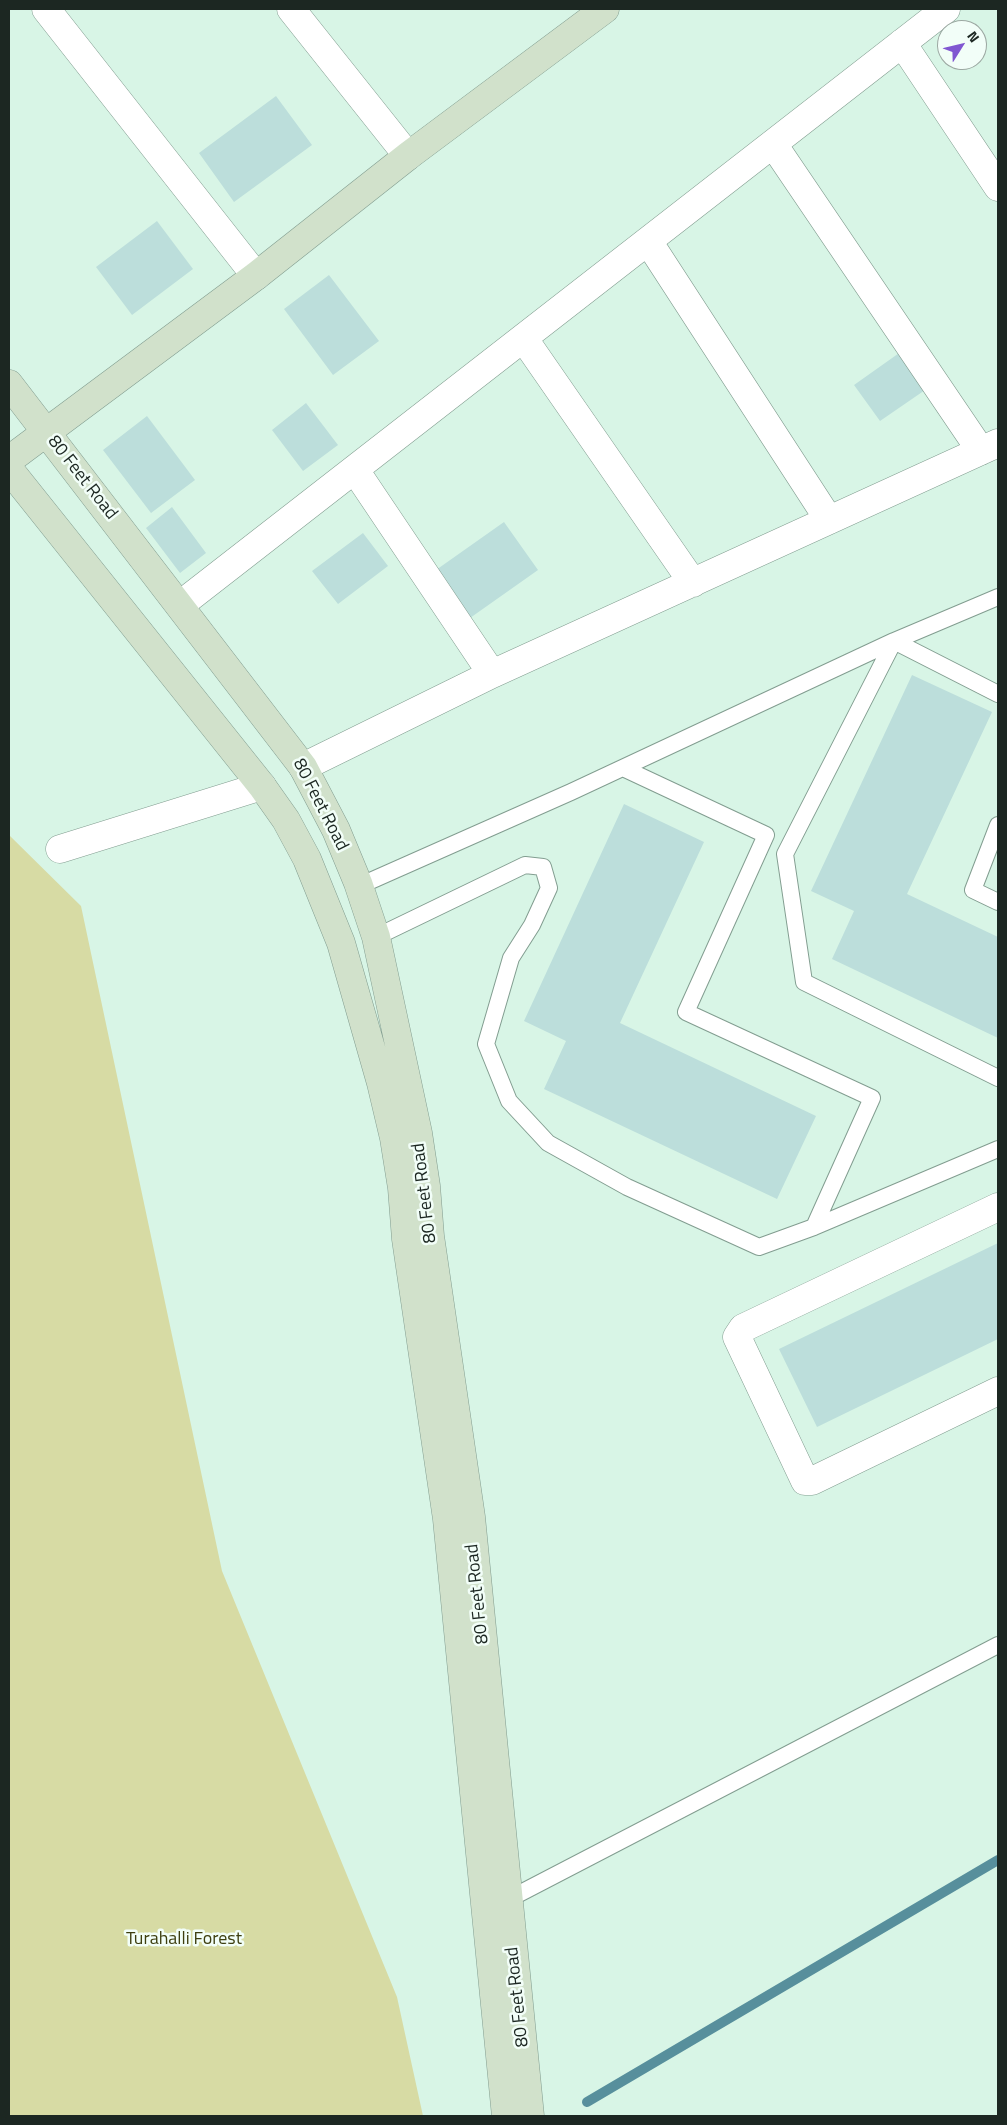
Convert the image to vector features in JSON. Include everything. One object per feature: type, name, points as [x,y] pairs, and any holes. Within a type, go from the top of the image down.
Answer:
[{"type":"main road","points":[[9,460],[256,276],[408,156],[605,9]]},
{"type":"main road","name":"80 Feet Road","points":[[9,384],[304,766],[336,830],[359,886],[376,937],[418,1134],[428,1306],[447,1519],[506,2116]]},
{"type":"main road","name":"80 Feet Road","points":[[9,469],[262,786],[286,820],[307,860],[344,952],[381,1083],[394,1138],[471,1517],[530,2116]]},
{"type":"street","points":[[46,9],[256,276]]},
{"type":"street","points":[[291,9],[408,156]]},
{"type":"street","points":[[180,605],[946,9]]},
{"type":"street","points":[[902,44],[998,187]]},
{"type":"street","points":[[304,766],[492,674],[989,447],[773,144]]},
{"type":"street","points":[[648,241],[829,520]]},
{"type":"street","points":[[524,339],[693,583]]},
{"type":"street","points":[[355,470],[492,674]]},
{"type":"street","points":[[60,849],[262,786]]},
{"type":"street","points":[[998,1207],[743,1328],[737,1337],[804,1482],[812,1481],[998,1391]]},
{"type":"lane","points":[[359,886],[623,768],[894,641],[998,597]]},
{"type":"lane","points":[[894,641],[998,694]]},
{"type":"lane","points":[[894,641],[785,854],[804,982],[998,1078]]},
{"type":"lane","points":[[623,768],[766,834],[686,1012],[872,1098],[814,1227]]},
{"type":"lane","points":[[998,825],[973,890],[998,902]]},
{"type":"lane","points":[[376,937],[525,865],[543,867],[549,888],[532,925],[511,958],[486,1044],[509,1102],[548,1144],[628,1187],[759,1247],[814,1227],[998,1149]]},
{"type":"lane","points":[[508,1899],[998,1645]]},
{"type":"green space","name":"Turahalli Forest","points":[[9,835],[81,906],[222,1571],[397,1997],[423,2116],[9,2116]]},
{"type":"building","points":[[276,96],[312,145],[234,202],[199,153]]},
{"type":"building","points":[[157,221],[193,269],[132,315],[96,267]]},
{"type":"building","points":[[329,275],[379,341],[333,375],[284,309]]},
{"type":"building","points":[[902,351],[928,388],[880,421],[854,385]]},
{"type":"building","points":[[306,403],[338,445],[303,471],[272,430]]},
{"type":"building","points":[[147,416],[195,480],[151,513],[103,450]]},
{"type":"building","points":[[172,507],[206,553],[180,573],[146,528]]},
{"type":"building","points":[[504,522],[538,570],[470,618],[436,570]]},
{"type":"building","points":[[363,533],[388,566],[338,604],[312,571]]},
{"type":"building","points":[[912,675],[992,712],[907,894],[998,937],[998,1038],[832,959],[854,911],[811,891]]},
{"type":"building","points":[[624,804],[704,842],[620,1023],[816,1116],[777,1199],[544,1089],[566,1041],[524,1021]]},
{"type":"building","points":[[998,1243],[998,1339],[817,1427],[779,1349]]},
{"type":"waterway","points":[[587,2102],[998,1860]]}]
